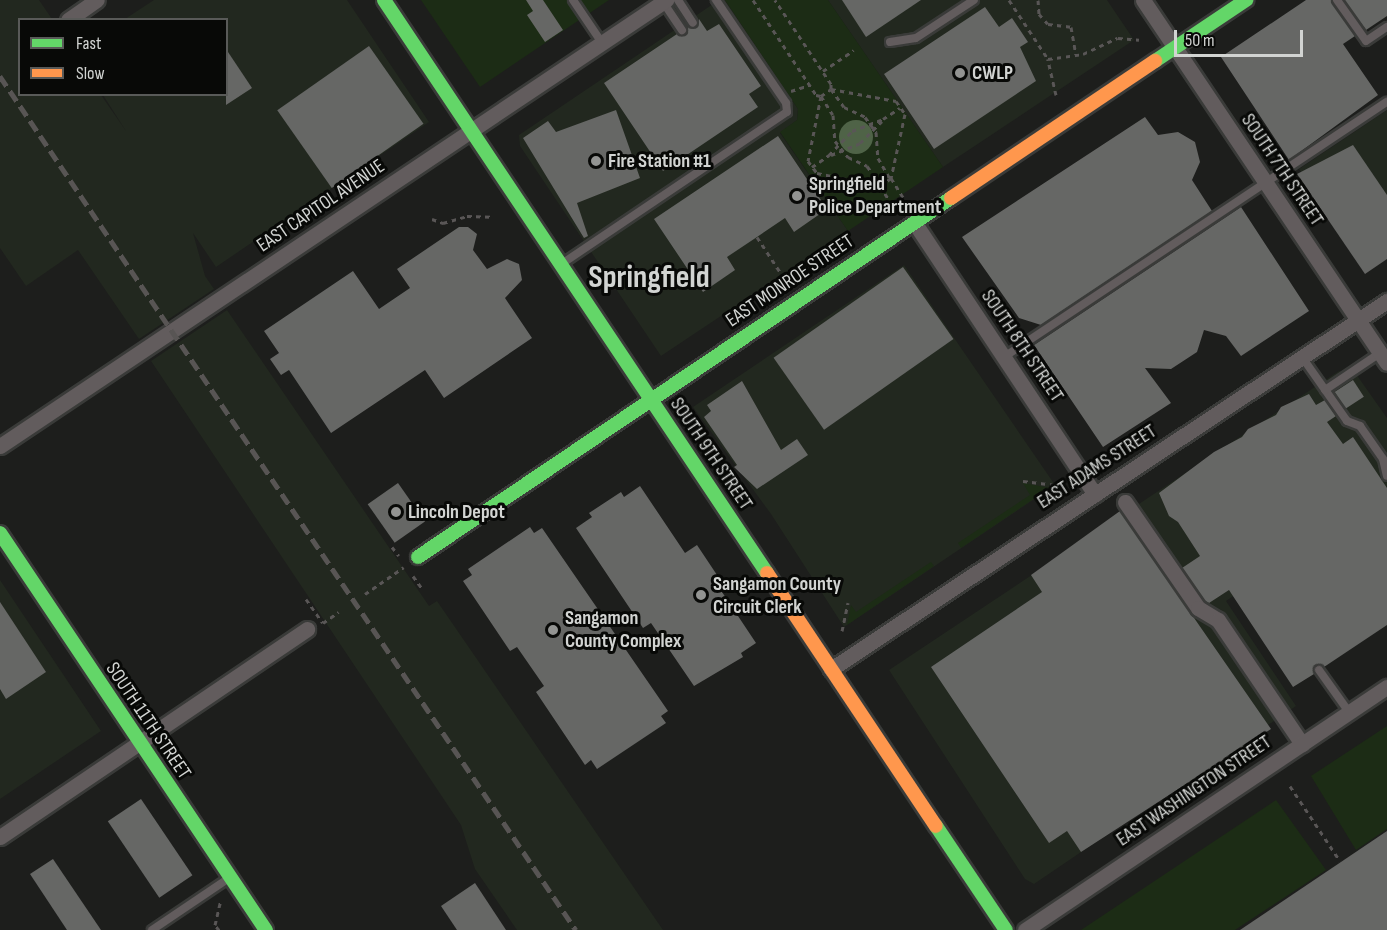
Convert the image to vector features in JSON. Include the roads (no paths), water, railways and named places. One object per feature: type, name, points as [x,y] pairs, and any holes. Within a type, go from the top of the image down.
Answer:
[{"type":"street","points":[[71,18],[97,0]]},
{"type":"street","name":"SOUTH 9TH STREET","points":[[384,0],[1006,930]]},
{"type":"street","name":"SOUTH 7TH STREET","points":[[1143,0],[1384,358]]},
{"type":"street","name":"EAST MONROE STREET","points":[[418,557],[1246,0]]},
{"type":"street","name":"EAST CAPITOL AVENUE","points":[[0,446],[602,43],[669,1]]},
{"type":"street","name":"SOUTH 8TH STREET","points":[[915,222],[1095,494]]},
{"type":"street","name":"EAST ADAMS STREET","points":[[831,669],[1387,302]]},
{"type":"street","points":[[1125,502],[1198,609],[1218,620],[1302,744]]},
{"type":"street","name":"SOUTH 11TH STREET","points":[[0,533],[266,930]]},
{"type":"street","points":[[0,837],[307,628]]},
{"type":"street","name":"EAST WASHINGTON STREET","points":[[1025,930],[1387,687]]},
{"type":"lane","points":[[573,0],[602,43]]},
{"type":"lane","points":[[561,265],[787,112],[782,97],[716,0]]},
{"type":"lane","points":[[890,42],[916,38],[974,0]]},
{"type":"lane","points":[[1337,0],[1366,41],[1387,27]]},
{"type":"lane","points":[[669,1],[693,23]]},
{"type":"lane","points":[[669,1],[682,30]]},
{"type":"lane","points":[[1004,357],[1387,102]]},
{"type":"lane","points":[[1302,357],[1347,421],[1360,426],[1385,458],[1387,476]]},
{"type":"lane","points":[[1325,390],[1384,358]]},
{"type":"lane","points":[[1319,670],[1349,712]]},
{"type":"lane","points":[[152,930],[230,878]]},
{"type":"railway","points":[[0,76],[576,930]]},
{"type":"place","name":"CWLP","points":[[960,73]]},
{"type":"place","name":"Fire Station #1","points":[[596,161]]},
{"type":"place","name":"Springfield Police Department","points":[[797,196]]},
{"type":"place","name":"Lincoln Depot","points":[[396,512]]},
{"type":"place","name":"Sangamon County Circuit Clerk","points":[[701,595]]},
{"type":"place","name":"Sangamon County Complex","points":[[553,630]]},
{"type":"district","name":"Springfield","points":[[649,278]]}]
